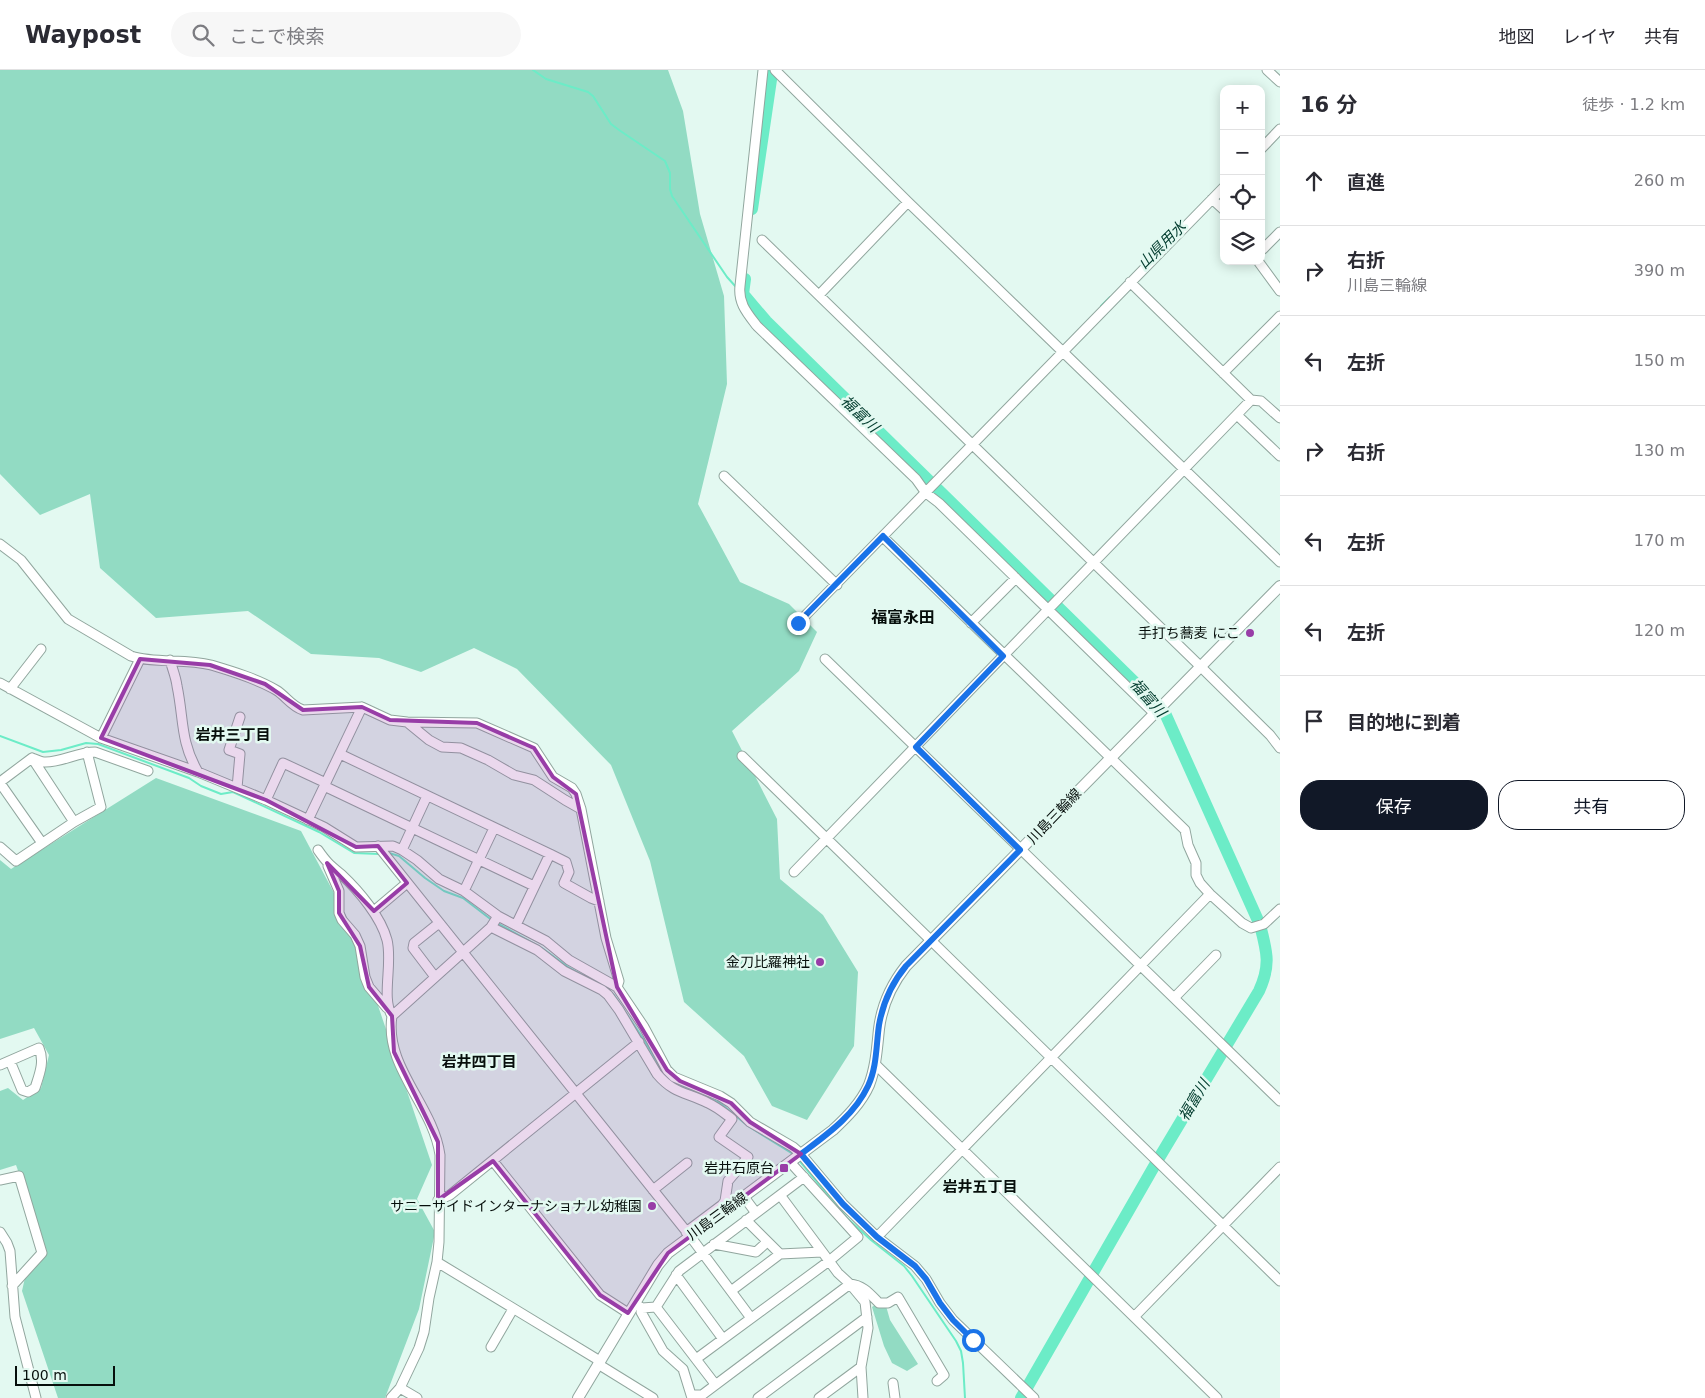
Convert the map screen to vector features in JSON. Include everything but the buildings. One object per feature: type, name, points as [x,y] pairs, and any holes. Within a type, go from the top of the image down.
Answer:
[{"type":"main road","name":"川島三輪線","points":[[578,1398],[628,1313],[638,1306],[658,1265],[668,1252],[688,1234],[744,1196],[833,1130],[859,1102],[868,1085],[875,1064],[879,1026],[886,997],[900,974],[1280,586]]},
{"type":"street","points":[[763,70],[739,290],[745,310],[757,326],[916,478],[927,492],[1155,712]]},
{"type":"street","points":[[775,70],[908,202],[1280,562]]},
{"type":"street","points":[[1267,70],[1280,82]]},
{"type":"street","points":[[1265,145],[1280,129]]},
{"type":"street","points":[[798,623],[1220,192]]},
{"type":"street","points":[[1212,199],[1220,206]]},
{"type":"street","points":[[819,295],[908,202]]},
{"type":"street","points":[[1265,246],[1280,232]]},
{"type":"street","points":[[762,240],[1201,667],[1270,735],[1280,748]]},
{"type":"street","points":[[1261,265],[1280,291]]},
{"type":"street","points":[[1130,282],[1223,374],[1252,400],[1261,401],[1280,418]]},
{"type":"street","points":[[1223,374],[1280,316]]},
{"type":"street","points":[[794,872],[1252,400]]},
{"type":"street","points":[[1237,415],[1280,456]]},
{"type":"street","points":[[724,476],[836,585]]},
{"type":"street","points":[[883,536],[1003,656],[1185,830],[1188,845],[1196,863],[1196,875],[1200,883],[1210,894],[1242,923],[1251,928],[1258,927],[1277,917]]},
{"type":"street","points":[[0,544],[21,560],[68,619],[131,656],[140,659],[190,661],[210,665],[265,684],[277,691],[294,707],[303,710],[362,707],[390,720],[477,723],[534,748],[553,777],[572,788],[576,794],[581,809],[606,938],[619,981],[617,987]]},
{"type":"street","points":[[971,623],[1016,578]]},
{"type":"street","points":[[10,689],[41,649]]},
{"type":"street","points":[[101,738],[140,659]]},
{"type":"street","points":[[825,659],[1280,1101]]},
{"type":"street","points":[[170,660],[177,686],[184,740],[191,760],[198,772]]},
{"type":"street","points":[[0,683],[101,738],[198,772],[266,800],[324,827],[356,847],[382,852],[393,846],[402,850],[439,879],[464,891],[495,922],[564,971],[602,990],[619,1010],[657,1074],[672,1088],[707,1102],[732,1119],[719,1137],[748,1157],[728,1181],[725,1201],[722,1205],[688,1234]]},
{"type":"street","points":[[308,820],[362,707]]},
{"type":"street","points":[[237,788],[240,754],[229,750],[240,717]]},
{"type":"street","points":[[406,722],[429,740],[442,747],[461,748],[488,760],[514,775],[534,780],[581,809]]},
{"type":"street","points":[[32,758],[43,762],[63,759],[87,752],[95,752],[148,771]]},
{"type":"street","points":[[0,847],[16,861],[74,822],[101,807],[87,752]]},
{"type":"street","points":[[340,754],[566,862],[570,872],[564,883],[599,901]]},
{"type":"street","points":[[742,756],[1280,1281]]},
{"type":"street","points":[[32,758],[0,782],[42,843]]},
{"type":"street","points":[[32,758],[74,822]]},
{"type":"street","points":[[266,800],[283,763],[412,828],[534,886]]},
{"type":"street","points":[[402,850],[427,796]]},
{"type":"street","points":[[464,891],[494,828]]},
{"type":"street","points":[[318,850],[327,863],[339,891],[339,913],[342,920],[355,935],[360,946],[365,977],[369,987],[389,1012]]},
{"type":"street","points":[[382,852],[688,1234],[751,1318]]},
{"type":"street","points":[[516,925],[550,854]]},
{"type":"street","points":[[327,863],[342,875],[374,911],[387,940],[390,960],[390,1038],[394,1052],[423,1107],[438,1142],[440,1155],[439,1242],[424,1332],[420,1348],[400,1388],[391,1398]]},
{"type":"street","points":[[374,911],[407,883]]},
{"type":"street","points":[[877,1237],[1052,1059],[1210,894]]},
{"type":"street","points":[[389,1012],[435,977],[495,922]]},
{"type":"street","points":[[495,922],[516,925],[546,941],[569,960],[617,987],[644,1027],[667,1070],[674,1077],[720,1096],[731,1103],[750,1122],[793,1147],[804,1177],[858,1237],[696,1359]]},
{"type":"street","points":[[435,977],[413,948],[414,943],[439,923]]},
{"type":"street","points":[[1174,998],[1216,955]]},
{"type":"street","points":[[438,1200],[450,1195],[639,1042]]},
{"type":"street","points":[[0,1065],[39,1048],[42,1062],[35,1088],[28,1092],[22,1090],[10,1061]]},
{"type":"street","points":[[875,1064],[1217,1398]]},
{"type":"street","points":[[796,1158],[877,1237],[915,1266],[926,1279],[940,1303],[953,1320],[1032,1397]]},
{"type":"street","points":[[493,1161],[600,1295],[628,1313]]},
{"type":"street","points":[[653,1190],[687,1163]]},
{"type":"street","points":[[1134,1317],[1280,1167]]},
{"type":"street","points":[[0,1180],[19,1176],[42,1253],[12,1286]]},
{"type":"street","points":[[656,1307],[679,1270],[804,1177]]},
{"type":"street","points":[[780,1195],[828,1261],[864,1302],[868,1328],[861,1367],[863,1398]]},
{"type":"street","points":[[744,1196],[756,1213]]},
{"type":"street","points":[[746,1220],[780,1254]]},
{"type":"street","points":[[0,1233],[7,1243],[10,1252],[15,1317],[36,1398]]},
{"type":"street","points":[[714,1244],[756,1252],[767,1242]]},
{"type":"street","points":[[731,1291],[780,1254],[822,1252]]},
{"type":"street","points":[[437,1262],[599,1362],[653,1398]]},
{"type":"street","points":[[676,1275],[723,1339]]},
{"type":"street","points":[[715,1384],[656,1307],[638,1306],[663,1351],[683,1370],[692,1396],[702,1395],[850,1284],[858,1284],[883,1303],[898,1297],[944,1375],[937,1381]]},
{"type":"street","points":[[491,1347],[513,1309]]},
{"type":"street","points":[[758,1398],[867,1317]]},
{"type":"street","points":[[819,1398],[861,1367]]},
{"type":"street","points":[[893,1384],[895,1398]]},
{"type":"street","points":[[400,1388],[417,1398]]},
{"type":"highlighted area","points":[[140,659],[210,665],[265,684],[303,710],[362,707],[390,720],[477,723],[534,748],[553,777],[576,794],[617,987],[667,1070],[680,1081],[731,1103],[750,1122],[801,1154],[668,1253],[628,1313],[600,1295],[493,1161],[438,1200],[438,1142],[394,1052],[392,1016],[369,987],[360,946],[339,913],[339,891],[327,863],[374,911],[407,883],[378,846],[356,847],[266,800],[101,738]]},
{"type":"green space","points":[[0,70],[668,70],[683,111],[700,214],[724,296],[727,384],[698,504],[740,582],[789,604],[817,632],[799,671],[732,731],[777,819],[780,879],[823,915],[858,972],[854,1046],[807,1120],[772,1106],[744,1056],[684,1002],[650,861],[611,765],[517,669],[474,648],[421,672],[379,658],[311,654],[248,611],[156,618],[100,568],[90,494],[40,515],[0,474]]},
{"type":"green space","points":[[156,778],[301,831],[350,923],[432,1165],[417,1199],[435,1232],[419,1309],[385,1398],[58,1398],[22,1291],[27,1269],[47,1252],[16,1165],[0,1170],[0,1091],[8,1088],[23,1100],[41,1088],[49,1055],[34,1028],[0,1039],[0,860],[11,869]]},
{"type":"green space","points":[[884,1299],[890,1320],[918,1364],[907,1371],[892,1363],[884,1346],[872,1307]]},
{"type":"waterway","points":[[533,70],[546,79],[588,92],[593,96],[611,124],[665,161],[670,173],[672,196],[727,277],[736,287]]},
{"type":"waterway","name":"福富川","points":[[752,209],[772,73]]},
{"type":"waterway","name":"福富川","points":[[745,279],[743,294],[766,321],[1164,711],[1260,925],[1267,958],[1265,974],[1259,991],[1156,1163],[1021,1398]]},
{"type":"waterway","name":"山県用水","points":[[1101,306],[1110,297]]},
{"type":"waterway","points":[[0,736],[43,752],[61,750],[86,743],[98,744],[189,778],[201,786],[221,794],[233,792],[319,832],[354,853],[379,854]]},
{"type":"waterway","points":[[389,853],[399,856],[425,878],[444,891],[463,898],[493,921]]},
{"type":"waterway","points":[[497,923],[542,948],[568,967],[593,981]]},
{"type":"waterway","points":[[604,987],[614,995],[664,1074],[672,1082],[720,1103],[748,1126],[793,1154]]},
{"type":"waterway","points":[[798,1159],[847,1218],[904,1266],[912,1276],[961,1351],[965,1398]]},
{"type":"place","name":"手打ち蕎麦 にこ","points":[[1250,633]]},
{"type":"place","name":"金刀比羅神社","points":[[820,962]]},
{"type":"place","name":"岩井石原台","points":[[784,1168]]},
{"type":"place","name":"サニーサイドインターナショナル幼稚園","points":[[652,1206]]},
{"type":"district","name":"福富永田","points":[[903,617]]},
{"type":"district","name":"岩井三丁目","points":[[233,735]]},
{"type":"district","name":"岩井四丁目","points":[[479,1062]]},
{"type":"district","name":"岩井五丁目","points":[[980,1187]]},
{"type":"route","points":[[798,623],[883,536],[1003,656],[916,747],[1020,850],[906,966],[894,981],[882,1011],[875,1064],[868,1085],[859,1102],[833,1130],[801,1154],[843,1204],[877,1237],[915,1266],[926,1279],[940,1303],[953,1320],[973,1340]]}]
